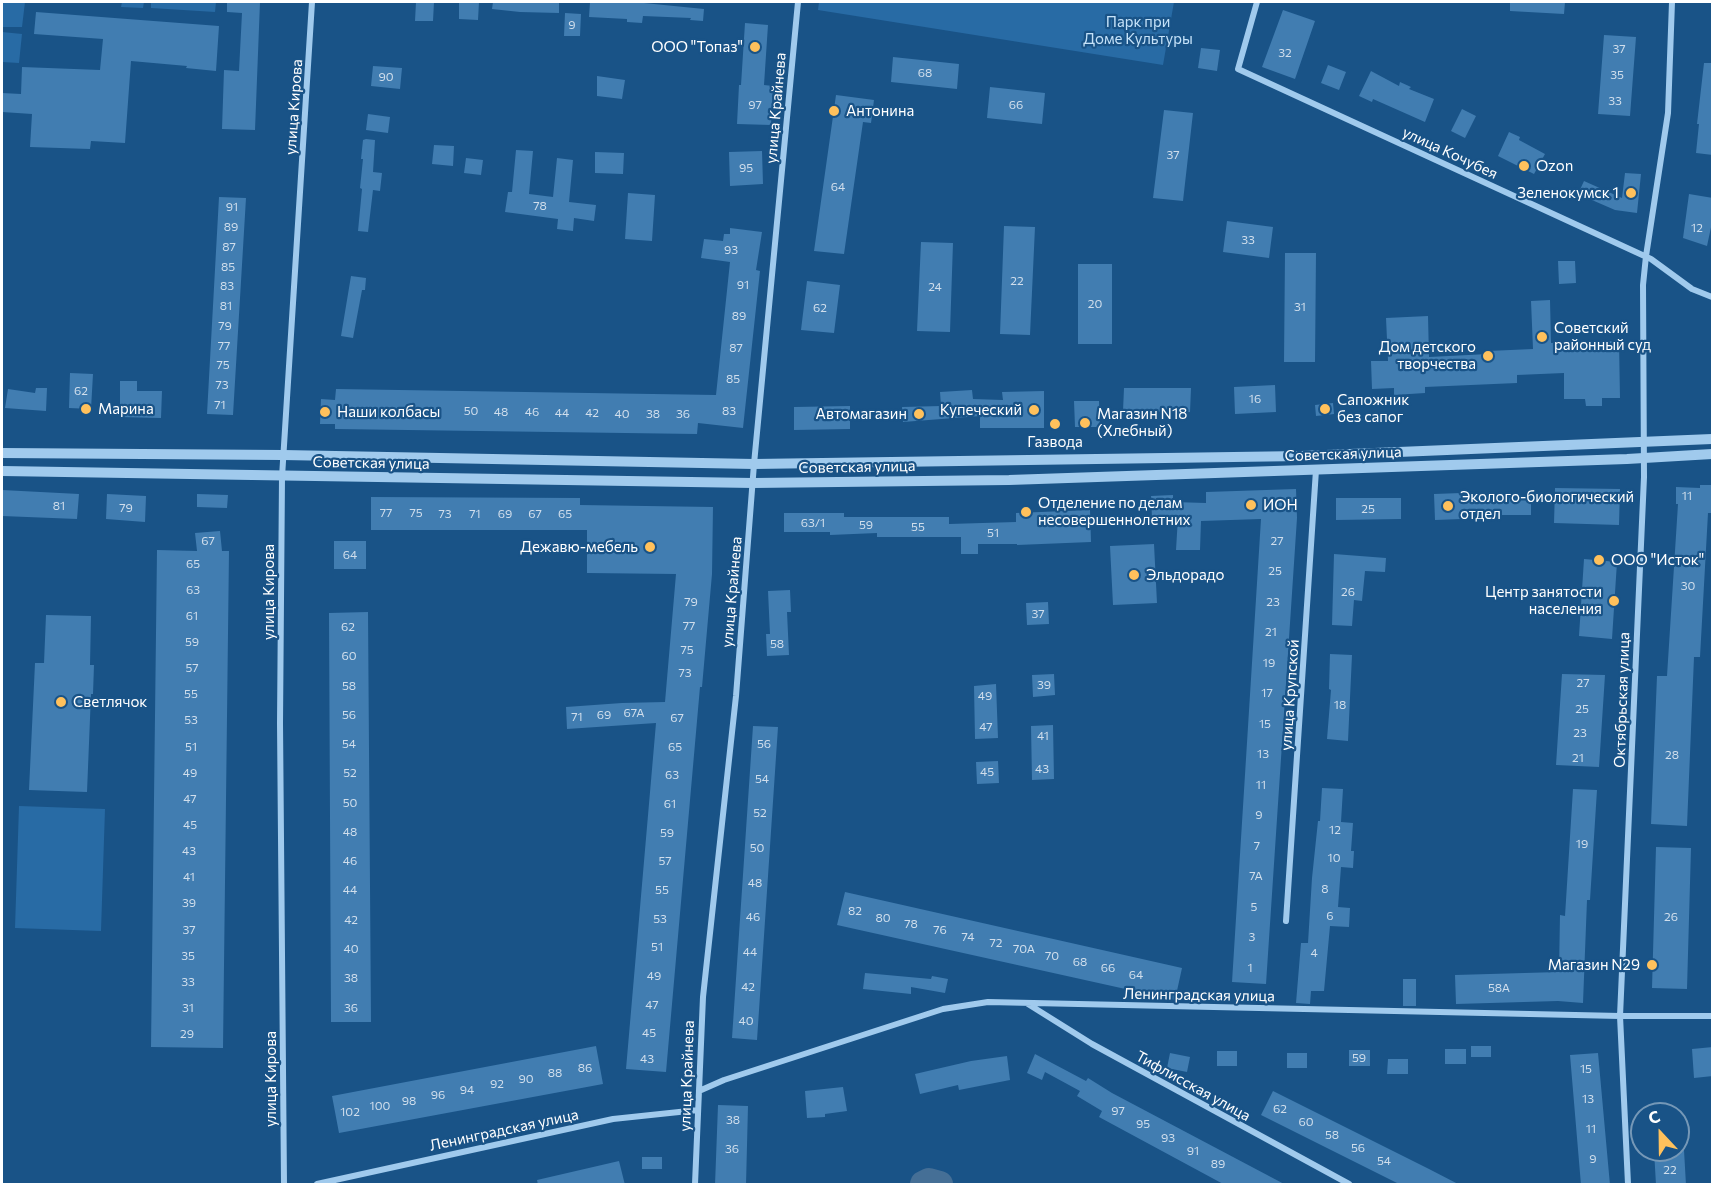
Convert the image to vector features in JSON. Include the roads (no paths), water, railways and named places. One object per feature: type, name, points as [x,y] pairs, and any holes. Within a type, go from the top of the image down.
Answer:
[{"type":"street","name":"улица Кирова","points":[[284,1185],[280,723],[282,477],[312,2]]},
{"type":"street","name":"улица Крайнева","points":[[695,1185],[703,997],[736,696],[754,464],[798,2]]},
{"type":"street","name":"улица Кочубея","points":[[1257,2],[1238,69],[1646,256],[1692,289],[1713,297]]},
{"type":"street","name":"Октябрьская улица","points":[[1628,1185],[1620,1016],[1645,458],[1643,285],[1668,113],[1672,2]]},
{"type":"street","name":"Советская улица","points":[[2,453],[284,455],[754,464],[1302,456],[1713,439]]},
{"type":"street","name":"Советская улица","points":[[2,471],[753,483],[1009,480],[1713,454]]},
{"type":"street","name":"улица Крупской","points":[[1286,921],[1316,470]]},
{"type":"street","name":"Ленинградская улица","points":[[699,1091],[724,1080],[943,1009],[988,1002],[1713,1016]]},
{"type":"street","name":"Тифлисская улица","points":[[1027,1004],[1092,1044],[1349,1185]]},
{"type":"street","name":"Ленинградская улица","points":[[317,1185],[613,1119],[698,1110]]},
{"type":"waterway","points":[[923,1184],[929,1181],[940,1184]]},
{"type":"place","name":"ООО \"Топаз\"","points":[[755,47]]},
{"type":"place","name":"Антонина","points":[[834,111]]},
{"type":"place","name":"Ozon","points":[[1524,166]]},
{"type":"place","name":"Зеленокумск 1","points":[[1631,193]]},
{"type":"place","name":"Советский районный суд","points":[[1542,337]]},
{"type":"place","name":"Дом детского творчества","points":[[1488,356]]},
{"type":"place","name":"Марина","points":[[86,409]]},
{"type":"place","name":"Сапожник без сапог","points":[[1325,409]]},
{"type":"place","name":"Купеческий","points":[[1034,410]]},
{"type":"place","name":"Наши колбасы","points":[[325,412]]},
{"type":"place","name":"Автомагазин","points":[[919,414]]},
{"type":"place","name":"Магазин N18 (Хлебный)","points":[[1085,423]]},
{"type":"place","name":"Газвода","points":[[1055,424]]},
{"type":"place","name":"ИОН","points":[[1251,505]]},
{"type":"place","name":"Эколого-биологический отдел","points":[[1448,506]]},
{"type":"place","name":"Отделение по делам несовершеннолетних","points":[[1026,512]]},
{"type":"place","name":"Дежавю-мебель","points":[[650,547]]},
{"type":"place","name":"ООО \"Исток\"","points":[[1599,560]]},
{"type":"place","name":"Эльдорадо","points":[[1134,575]]},
{"type":"place","name":"Центр занятости населения","points":[[1614,601]]},
{"type":"place","name":"Светлячок","points":[[61,702]]},
{"type":"place","name":"Магазин N29","points":[[1652,965]]},
{"type":"park label","name":"Парк при Доме Культуры","points":[[1138,30]]}]
